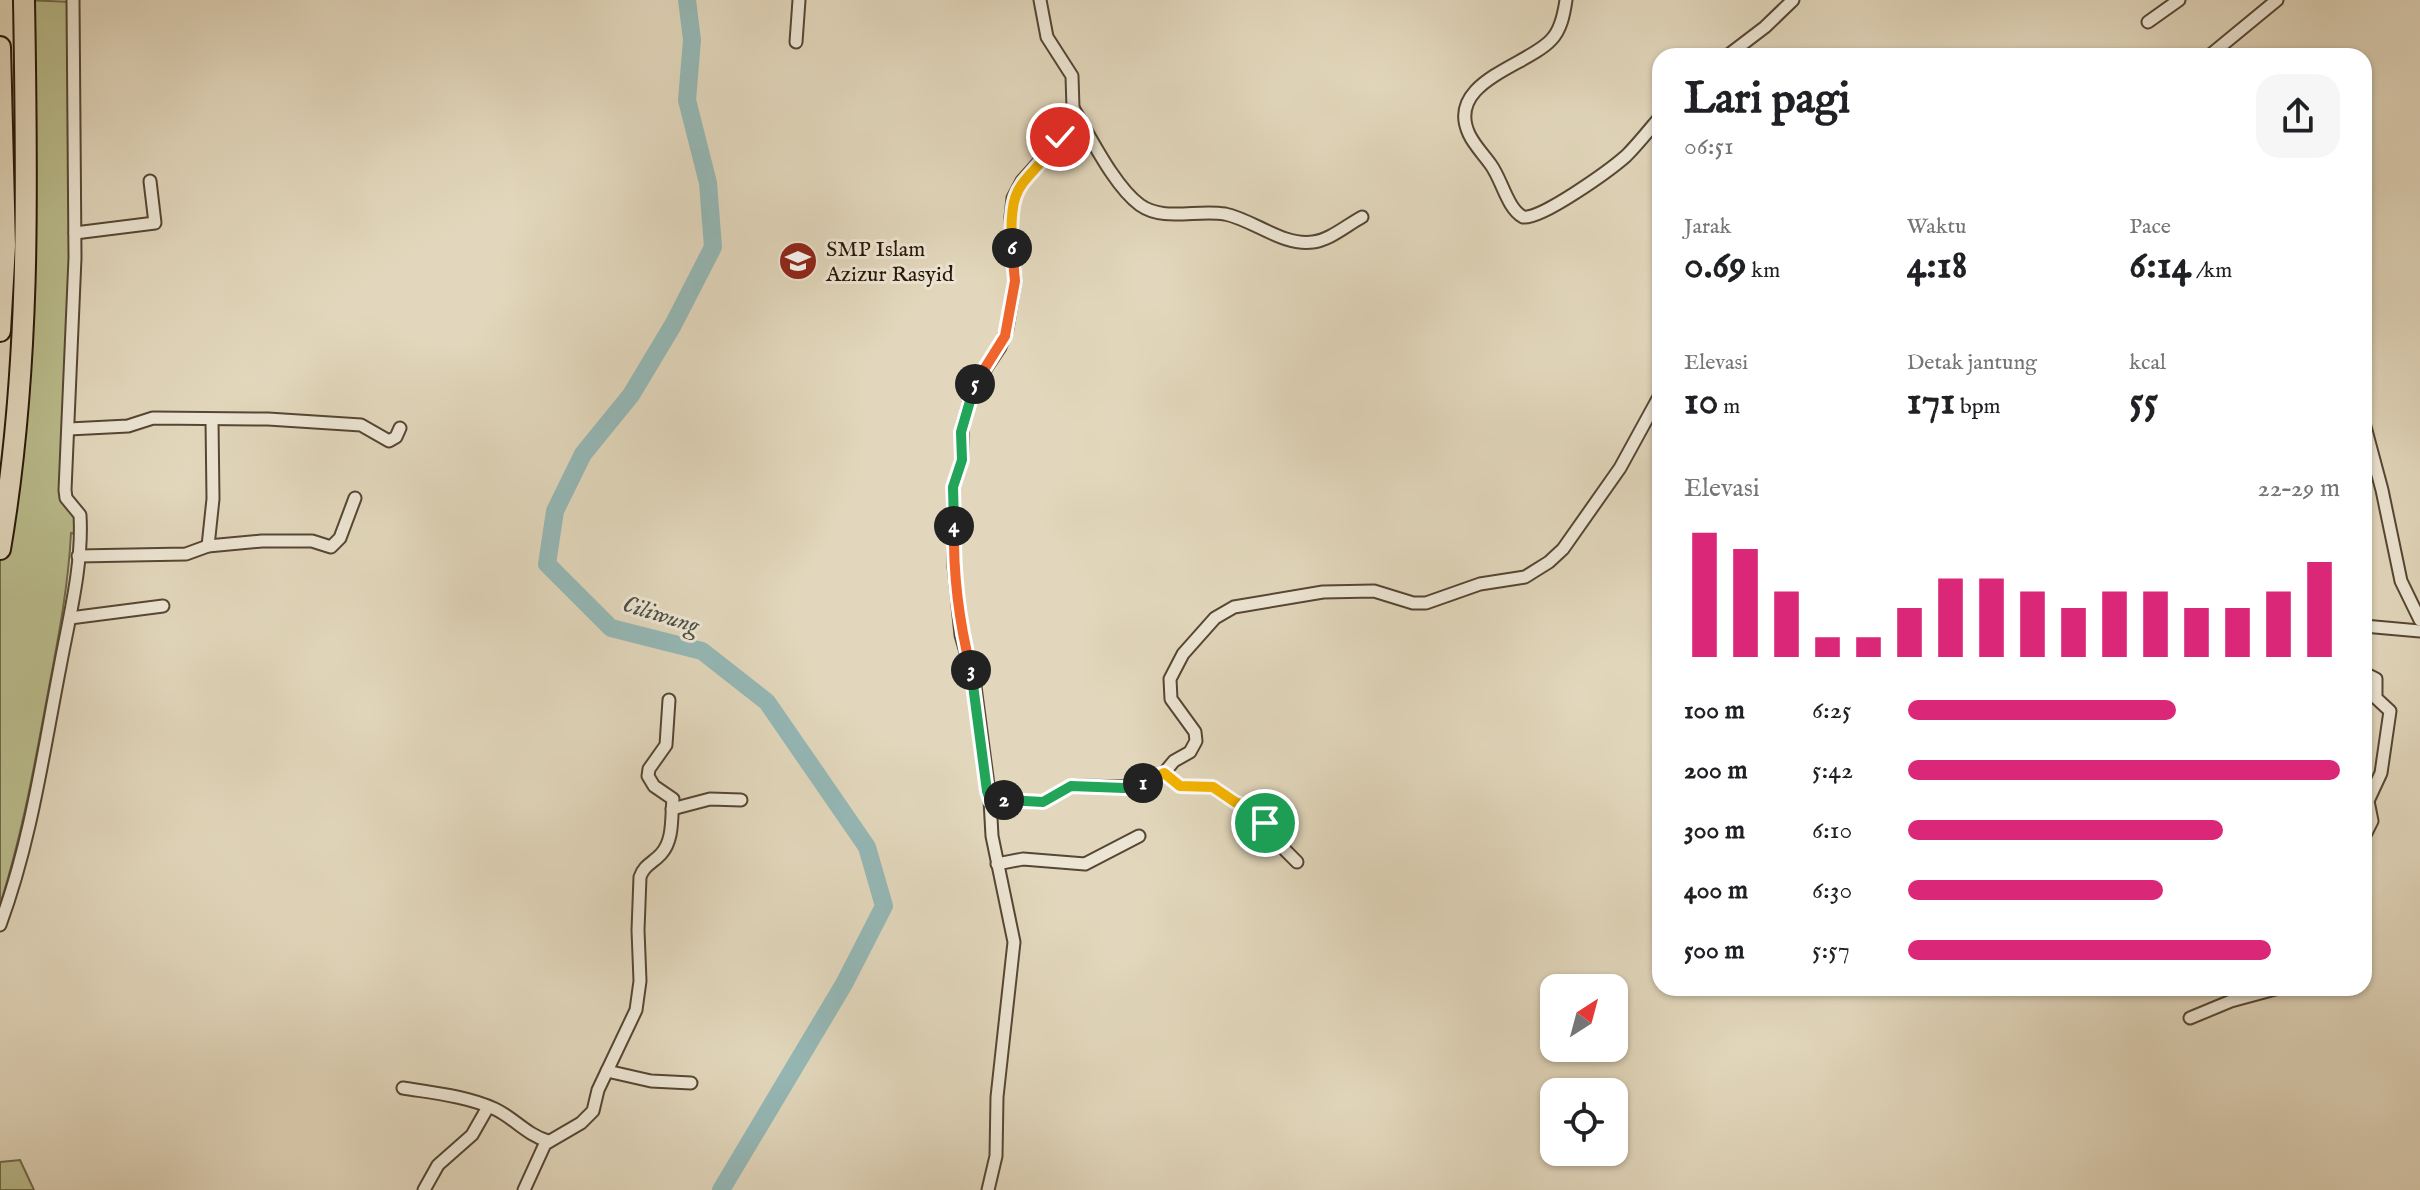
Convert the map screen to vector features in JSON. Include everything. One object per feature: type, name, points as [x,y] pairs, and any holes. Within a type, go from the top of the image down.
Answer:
[{"type":"highway","points":[[0,549],[20,389],[27,278],[24,0]]},
{"type":"highway","points":[[0,47],[5,246],[0,331]]},
{"type":"street","points":[[0,925],[26,847],[70,618],[78,556],[80,515],[65,496],[75,233],[73,0]]},
{"type":"street","points":[[796,42],[799,0]]},
{"type":"street","points":[[988,1190],[995,1164],[999,1081],[1014,957],[1011,919],[990,821],[974,679],[961,635],[953,487],[962,460],[961,432],[974,386],[1002,343],[1007,329],[1015,281],[1011,217],[1013,198],[1022,181],[1053,147],[1073,108],[1072,76],[1047,37],[1040,0]]},
{"type":"street","points":[[1566,0],[1554,38],[1486,81],[1467,109],[1470,137],[1498,176],[1515,211],[1523,217],[1536,216],[1575,192],[1624,157],[1652,126]]},
{"type":"street","points":[[1737,48],[1793,0]]},
{"type":"street","points":[[2148,22],[2179,0]]},
{"type":"street","points":[[2219,48],[2277,0]]},
{"type":"street","points":[[1073,108],[1120,182],[1135,201],[1147,209],[1168,214],[1221,214],[1305,242],[1321,240],[1362,217]]},
{"type":"street","points":[[75,233],[155,223],[150,181]]},
{"type":"street","points":[[990,800],[1043,802],[1071,786],[1138,787],[1164,773],[1174,761],[1190,752],[1196,736],[1194,728],[1171,699],[1170,679],[1183,654],[1215,618],[1234,607],[1323,592],[1374,591],[1426,603],[1480,584],[1525,577],[1563,549],[1620,468],[1652,410]]},
{"type":"street","points":[[69,429],[128,426],[153,418],[268,419],[356,424],[389,441],[396,437],[400,428]]},
{"type":"street","points":[[208,546],[212,514],[212,420]]},
{"type":"street","points":[[2372,453],[2401,581],[2420,620]]},
{"type":"street","points":[[78,556],[186,554],[208,546],[299,541],[334,546],[355,498]]},
{"type":"street","points":[[70,618],[163,606]]},
{"type":"street","points":[[2372,627],[2420,631]]},
{"type":"street","points":[[2372,677],[2376,679],[2376,698],[2390,711],[2381,773],[2372,792]]},
{"type":"street","points":[[524,1190],[548,1141],[590,1115],[607,1071],[632,1023],[640,996],[638,930],[641,873],[666,847],[672,809],[671,795],[654,786],[648,776],[649,769],[666,745],[669,700]]},
{"type":"street","points":[[1164,773],[1180,786],[1213,787],[1235,802],[1261,812],[1269,834],[1297,862]]},
{"type":"street","points":[[672,809],[710,799],[741,800]]},
{"type":"street","points":[[997,864],[1023,859],[1085,864],[1139,836]]},
{"type":"street","points":[[2190,1018],[2249,996]]},
{"type":"street","points":[[607,1071],[651,1081],[691,1083]]},
{"type":"street","points":[[403,1088],[467,1099],[488,1107],[529,1134],[548,1141]]},
{"type":"street","points":[[424,1190],[438,1165],[472,1135],[488,1107]]},
{"type":"green space","points":[[24,0],[73,2],[76,133],[65,490],[77,509],[80,535],[71,533],[57,646],[20,834],[0,905],[0,549],[13,453]]},
{"type":"green space","points":[[20,1160],[34,1190],[0,1190],[0,1162]]},
{"type":"waterway","name":"Ciliwung","points":[[687,0],[692,40],[687,100],[708,183],[713,247],[673,325],[631,395],[583,454],[555,511],[547,564],[611,628],[702,651],[767,702],[867,847],[884,906],[844,984],[721,1190]]},
{"type":"place","name":"SMP Islam Azizur Rasyid","points":[[798,261]]},
{"type":"route","points":[[1060,137],[1022,181],[1013,198],[1011,217],[1015,281],[1007,329],[1002,343],[974,386],[961,432],[962,460],[953,487],[957,600],[961,635],[974,679],[987,791],[990,800],[1043,802],[1064,788],[1075,785],[1138,787],[1164,773],[1180,786],[1216,788],[1235,802],[1264,814],[1265,823]]}]
